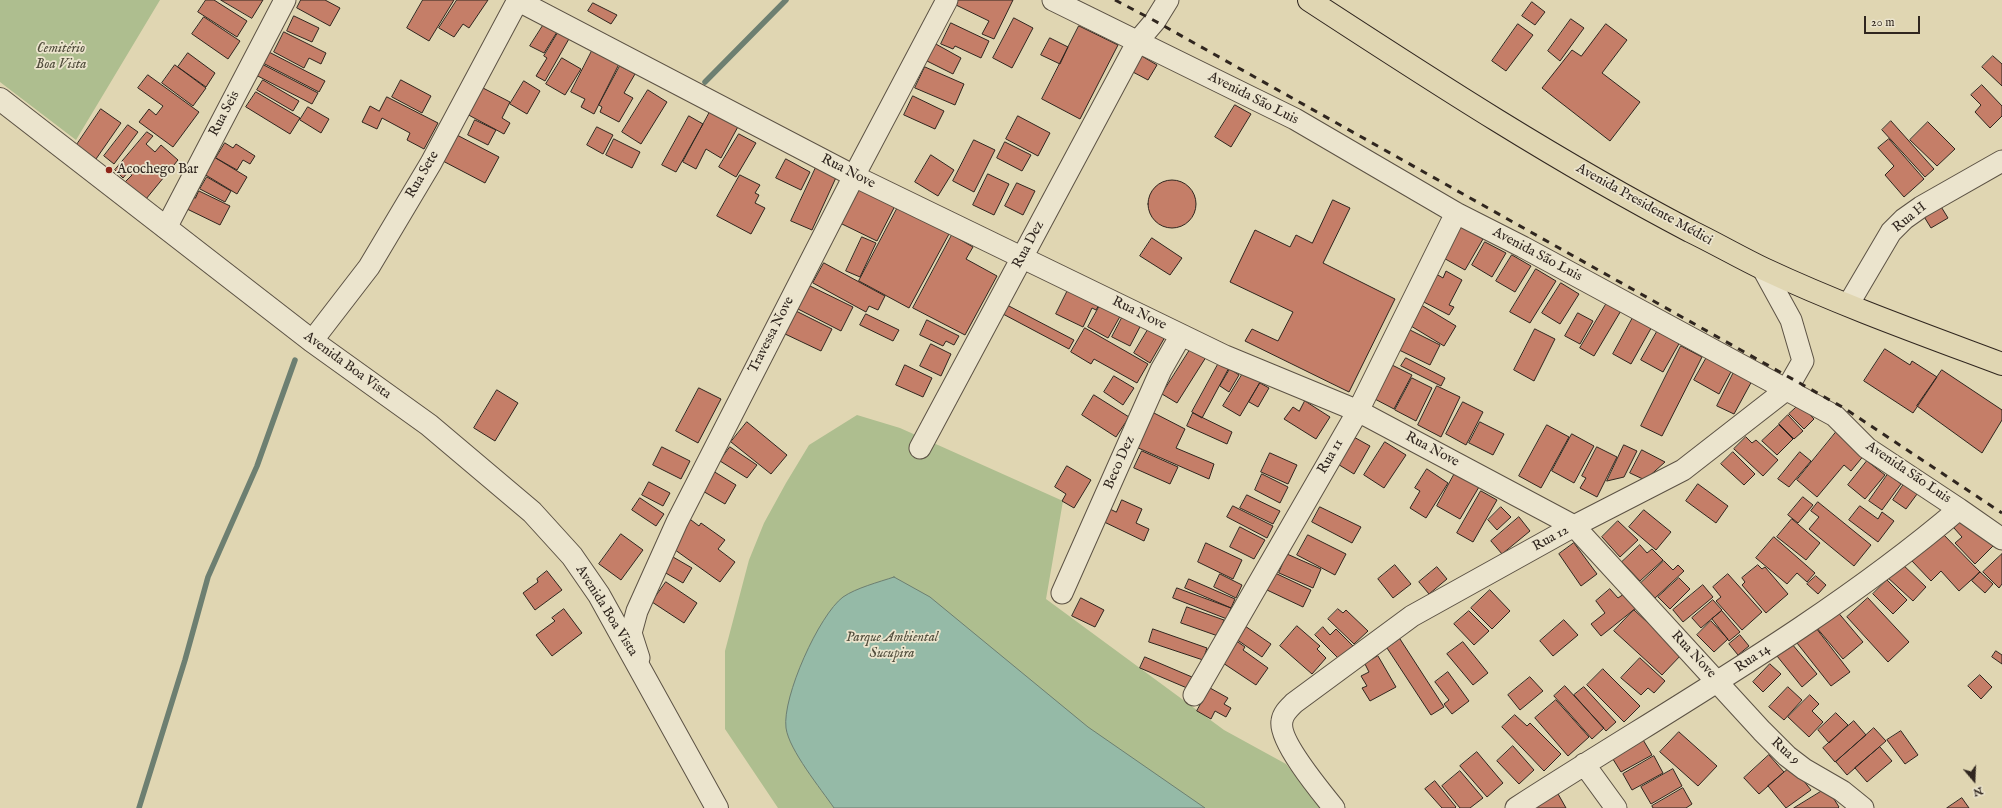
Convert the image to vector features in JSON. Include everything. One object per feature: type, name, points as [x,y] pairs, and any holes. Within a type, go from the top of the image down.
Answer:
[{"type":"main road","name":"Avenida Presidente Médici","points":[[1309,0],[1434,82],[1558,158],[1639,204],[1763,269],[1848,306],[2002,364]]},
{"type":"street","name":"Rua Seis","points":[[166,228],[285,0]]},
{"type":"street","name":"Rua Nove","points":[[518,0],[854,176],[1225,356],[1358,411],[1574,526],[1719,682]]},
{"type":"street","name":"Rua Sete","points":[[312,341],[369,267],[431,163],[518,0]]},
{"type":"street","name":"Travessa Nove","points":[[646,678],[631,633],[637,611],[676,522],[854,176],[947,0]]},
{"type":"street","name":"Avenida São Luis","points":[[1053,0],[1295,119],[1456,213],[1523,247],[1787,389],[1834,416],[1867,448],[1960,509],[2002,539]]},
{"type":"street","name":"Rua Dez","points":[[920,448],[1138,41],[1155,21],[1168,0]]},
{"type":"street","name":"Avenida Boa Vista","points":[[0,99],[312,341],[429,425],[532,512],[572,556],[599,595],[717,808]]},
{"type":"street","name":"Rua H","points":[[1848,306],[1891,232],[1904,219],[1921,207],[2002,161]]},
{"type":"street","name":"Rua 11","points":[[1194,695],[1358,411],[1456,213]]},
{"type":"street","points":[[1763,269],[1791,320],[1803,361],[1787,389]]},
{"type":"street","name":"Beco Dez","points":[[1062,593],[1161,370],[1181,335]]},
{"type":"street","name":"Rua 12","points":[[1334,808],[1300,764],[1283,733],[1281,722],[1284,714],[1294,703],[1412,616],[1574,526],[1683,470],[1787,389]]},
{"type":"street","name":"Rua 14","points":[[1516,808],[1584,764],[1719,682],[1890,565],[1960,509]]},
{"type":"street","name":"Rua 9","points":[[1719,682],[1762,731],[1787,756],[1804,769],[1842,791],[1863,808]]},
{"type":"street","points":[[1584,764],[1616,808]]},
{"type":"green space","name":"Cemitério Boa Vista","points":[[0,0],[160,0],[76,140],[0,82]]},
{"type":"green space","name":"Parque Ambiental Sucupira","points":[[857,415],[900,428],[1063,501],[1046,599],[1224,730],[1286,764],[1322,808],[778,808],[725,729],[725,651],[749,560],[764,523],[786,483],[809,445]]},
{"type":"shaded area","points":[[894,577],[930,597],[1088,727],[1205,808],[834,808],[799,758],[788,737],[786,728],[786,714],[790,697],[796,678],[813,638],[833,607],[843,597],[854,591]]},
{"type":"building","points":[[206,0],[214,0],[247,21],[237,37],[198,12]]},
{"type":"building","points":[[221,0],[263,0],[252,18]]},
{"type":"building","points":[[301,0],[325,0],[340,8],[330,26],[297,8]]},
{"type":"building","points":[[423,0],[454,0],[429,41],[407,28]]},
{"type":"building","points":[[457,0],[488,0],[469,28],[463,24],[454,37],[439,28]]},
{"type":"building","points":[[958,0],[1013,0],[994,39],[982,34],[989,21],[956,5]]},
{"type":"building","points":[[1532,2],[1545,12],[1535,25],[1522,16]]},
{"type":"building","points":[[593,3],[617,15],[611,24],[588,11]]},
{"type":"building","points":[[294,16],[319,28],[312,42],[287,31]]},
{"type":"building","points":[[204,17],[240,41],[228,59],[192,34]]},
{"type":"building","points":[[1014,18],[1033,28],[1012,68],[993,58]]},
{"type":"building","points":[[1571,19],[1584,28],[1560,61],[1548,51]]},
{"type":"building","points":[[951,23],[989,41],[981,58],[955,46],[953,49],[941,44]]},
{"type":"building","points":[[544,24],[557,32],[544,53],[530,46]]},
{"type":"building","points":[[1518,24],[1533,35],[1506,71],[1492,61]]},
{"type":"building","points":[[1606,24],[1627,40],[1602,73],[1640,102],[1610,141],[1542,88],[1572,50],[1581,56]]},
{"type":"building","points":[[1079,26],[1118,45],[1080,119],[1042,99]]},
{"type":"building","points":[[559,31],[570,37],[545,81],[536,76],[547,58],[544,56]]},
{"type":"building","points":[[284,32],[326,53],[321,64],[309,58],[304,68],[274,52]]},
{"type":"building","points":[[1050,38],[1068,47],[1060,64],[1041,55]]},
{"type":"building","points":[[934,43],[961,58],[953,74],[925,60]]},
{"type":"building","points":[[595,45],[622,58],[594,114],[581,107],[585,99],[571,92]]},
{"type":"building","points":[[265,50],[325,81],[319,92],[259,61]]},
{"type":"building","points":[[188,53],[215,73],[206,87],[178,67]]},
{"type":"building","points":[[1140,55],[1157,65],[1148,80],[1131,71]]},
{"type":"building","points":[[1993,56],[2002,64],[2002,86],[1982,67]]},
{"type":"building","points":[[562,58],[581,69],[565,95],[546,84]]},
{"type":"building","points":[[258,62],[318,93],[312,104],[252,73]]},
{"type":"building","points":[[175,65],[206,88],[193,106],[162,83]]},
{"type":"building","points":[[620,66],[635,74],[624,93],[633,98],[619,122],[600,112],[602,107],[599,105]]},
{"type":"building","points":[[925,67],[964,84],[955,105],[915,88]]},
{"type":"building","points":[[148,75],[199,112],[173,147],[139,122],[149,109],[156,115],[163,106],[138,88]]},
{"type":"building","points":[[263,80],[299,101],[293,111],[257,90]]},
{"type":"building","points":[[401,80],[431,96],[422,113],[392,97]]},
{"type":"building","points":[[524,81],[540,91],[527,114],[510,104]]},
{"type":"building","points":[[1982,85],[2002,106],[2002,116],[1990,128],[1975,112],[1981,105],[1971,95]]},
{"type":"building","points":[[483,88],[510,102],[502,118],[510,123],[504,134],[463,112]]},
{"type":"building","points":[[648,90],[667,102],[641,144],[622,132]]},
{"type":"building","points":[[256,92],[300,118],[290,134],[246,107]]},
{"type":"building","points":[[913,96],[944,111],[935,129],[904,115]]},
{"type":"building","points":[[387,97],[438,123],[424,149],[407,140],[410,133],[382,118],[377,129],[362,122],[370,106],[379,111]]},
{"type":"building","points":[[1235,105],[1251,114],[1231,147],[1215,137]]},
{"type":"building","points":[[308,107],[329,119],[321,133],[300,120]]},
{"type":"building","points":[[712,108],[740,123],[721,158],[706,149],[696,169],[683,162]]},
{"type":"building","points":[[101,109],[121,123],[96,159],[76,146]]},
{"type":"building","points":[[689,116],[703,124],[676,172],[662,165]]},
{"type":"building","points":[[1018,116],[1050,133],[1038,156],[1006,139]]},
{"type":"building","points":[[475,120],[496,130],[488,145],[468,135]]},
{"type":"building","points":[[1891,121],[1934,169],[1925,177],[1882,130]]},
{"type":"building","points":[[1928,122],[1955,149],[1937,166],[1910,140]]},
{"type":"building","points":[[128,125],[138,132],[114,164],[104,156]]},
{"type":"building","points":[[597,127],[613,135],[603,154],[587,145]]},
{"type":"building","points":[[147,132],[153,136],[146,144],[155,152],[161,145],[178,160],[146,199],[125,182],[132,175],[128,172],[123,178],[115,170]]},
{"type":"building","points":[[455,134],[499,157],[485,183],[441,160]]},
{"type":"building","points":[[739,134],[756,143],[736,177],[719,167]]},
{"type":"building","points":[[614,139],[640,152],[632,168],[606,155]]},
{"type":"building","points":[[1889,139],[1924,179],[1904,197],[1885,175],[1894,166],[1878,148]]},
{"type":"building","points":[[974,140],[995,150],[974,192],[953,181]]},
{"type":"building","points":[[1005,142],[1031,155],[1022,171],[997,158]]},
{"type":"building","points":[[225,143],[233,148],[236,144],[255,156],[250,164],[243,160],[237,170],[216,158]]},
{"type":"building","points":[[931,155],[954,170],[938,196],[915,182]]},
{"type":"building","points":[[214,157],[247,177],[237,194],[204,174]]},
{"type":"building","points":[[786,159],[810,172],[801,190],[776,178]]},
{"type":"building","points":[[819,161],[839,171],[812,230],[791,221]]},
{"type":"building","points":[[988,174],[1009,184],[994,215],[973,205]]},
{"type":"building","points":[[740,175],[760,185],[755,193],[759,195],[755,203],[765,208],[751,234],[717,216]]},
{"type":"building","points":[[207,177],[231,191],[225,202],[200,189]]},
{"type":"building","points":[[1172,180],[1181,182],[1189,187],[1194,195],[1196,204],[1194,213],[1189,221],[1181,226],[1172,228],[1163,226],[1155,221],[1150,213],[1148,204],[1150,195],[1155,187],[1163,182]]},
{"type":"building","points":[[1017,183],[1035,191],[1023,215],[1005,206]]},
{"type":"building","points":[[860,184],[897,202],[877,241],[840,223]]},
{"type":"building","points":[[199,191],[230,206],[220,225],[185,208],[191,196],[195,198]]},
{"type":"building","points":[[1333,200],[1350,208],[1323,263],[1395,299],[1349,392],[1245,341],[1252,329],[1278,341],[1293,312],[1230,282],[1255,230],[1290,247],[1296,235],[1312,243]]},
{"type":"building","points":[[1940,205],[1948,218],[1931,228],[1923,215]]},
{"type":"building","points":[[898,207],[949,234],[909,308],[859,281]]},
{"type":"building","points":[[1459,225],[1483,239],[1465,270],[1440,256]]},
{"type":"building","points":[[952,235],[973,247],[966,259],[997,276],[965,335],[913,308]]},
{"type":"building","points":[[862,237],[876,243],[860,277],[846,271]]},
{"type":"building","points":[[1152,238],[1182,258],[1170,275],[1140,256]]},
{"type":"building","points":[[1485,242],[1506,253],[1492,277],[1472,265]]},
{"type":"building","points":[[1512,255],[1531,266],[1515,292],[1496,281]]},
{"type":"building","points":[[824,263],[885,296],[878,310],[869,306],[866,312],[813,283]]},
{"type":"building","points":[[1536,269],[1556,281],[1530,323],[1510,312]]},
{"type":"building","points":[[1431,271],[1443,278],[1446,271],[1462,280],[1449,305],[1454,307],[1449,315],[1416,298]]},
{"type":"building","points":[[1561,283],[1579,294],[1560,324],[1542,313]]},
{"type":"building","points":[[808,285],[853,307],[841,331],[796,308]]},
{"type":"building","points":[[1068,290],[1102,300],[1096,310],[1092,308],[1083,327],[1056,314]]},
{"type":"building","points":[[1103,300],[1123,311],[1108,338],[1088,327]]},
{"type":"building","points":[[1608,301],[1622,309],[1594,356],[1580,348]]},
{"type":"building","points":[[1418,303],[1456,326],[1444,346],[1406,323]]},
{"type":"building","points":[[1007,305],[1074,340],[1069,349],[1003,314]]},
{"type":"building","points":[[794,310],[832,329],[821,351],[783,333]]},
{"type":"building","points":[[1636,312],[1654,323],[1631,364],[1613,354]]},
{"type":"building","points":[[1578,313],[1593,321],[1580,344],[1565,336]]},
{"type":"building","points":[[866,314],[899,330],[893,341],[860,325]]},
{"type":"building","points":[[1124,314],[1142,323],[1130,346],[1112,337]]},
{"type":"building","points":[[927,320],[959,336],[954,345],[946,341],[943,346],[920,335]]},
{"type":"building","points":[[1085,328],[1148,364],[1137,383],[1094,359],[1091,364],[1071,352]]},
{"type":"building","points":[[1149,328],[1165,337],[1150,363],[1134,353]]},
{"type":"building","points":[[1406,328],[1440,345],[1430,365],[1395,348]]},
{"type":"building","points":[[1535,329],[1555,339],[1534,381],[1514,370]]},
{"type":"building","points":[[1658,330],[1680,342],[1663,372],[1641,360]]},
{"type":"building","points":[[931,344],[951,354],[941,376],[920,366]]},
{"type":"building","points":[[1193,345],[1208,354],[1177,403],[1162,394]]},
{"type":"building","points":[[1681,346],[1702,357],[1662,436],[1641,426]]},
{"type":"building","points":[[1885,349],[1910,365],[1912,361],[1937,377],[1913,413],[1864,381]]},
{"type":"building","points":[[1707,357],[1732,370],[1719,394],[1694,380]]},
{"type":"building","points":[[1406,358],[1445,378],[1441,386],[1401,366]]},
{"type":"building","points":[[1221,359],[1231,364],[1202,418],[1192,412]]},
{"type":"building","points":[[1388,363],[1412,375],[1394,409],[1371,397]]},
{"type":"building","points":[[905,365],[932,378],[923,397],[896,385]]},
{"type":"building","points":[[1230,369],[1239,375],[1229,392],[1220,386]]},
{"type":"building","points":[[1245,370],[1262,379],[1240,416],[1223,406]]},
{"type":"building","points":[[1735,370],[1753,379],[1734,414],[1717,406]]},
{"type":"building","points":[[1942,370],[2002,410],[2002,420],[1982,453],[1917,406]]},
{"type":"building","points":[[1114,376],[1134,388],[1123,405],[1104,392]]},
{"type":"building","points":[[1412,378],[1432,388],[1416,421],[1395,410]]},
{"type":"building","points":[[1260,383],[1269,388],[1258,407],[1249,402]]},
{"type":"building","points":[[1437,386],[1460,397],[1441,437],[1418,425]]},
{"type":"building","points":[[699,388],[721,399],[698,443],[676,431]]},
{"type":"building","points":[[497,390],[518,403],[495,441],[474,428]]},
{"type":"building","points":[[1094,395],[1129,417],[1116,437],[1082,415]]},
{"type":"building","points":[[1305,401],[1330,417],[1316,439],[1284,419],[1293,407],[1299,411]]},
{"type":"building","points":[[1463,402],[1483,412],[1466,445],[1446,434]]},
{"type":"building","points":[[1800,404],[1814,419],[1804,429],[1789,414]]},
{"type":"building","points":[[1152,412],[1185,429],[1176,448],[1214,464],[1209,479],[1136,447]]},
{"type":"building","points":[[1193,413],[1232,432],[1227,444],[1187,426]]},
{"type":"building","points":[[1788,415],[1803,431],[1794,439],[1779,424]]},
{"type":"building","points":[[747,422],[787,455],[771,474],[731,442]]},
{"type":"building","points":[[1480,422],[1504,434],[1493,455],[1469,443]]},
{"type":"building","points":[[1547,425],[1569,437],[1541,488],[1519,476]]},
{"type":"building","points":[[1779,425],[1793,439],[1777,455],[1762,441]]},
{"type":"building","points":[[1837,431],[1865,454],[1851,471],[1844,465],[1817,497],[1797,480]]},
{"type":"building","points":[[1572,434],[1594,446],[1574,483],[1552,471]]},
{"type":"building","points":[[1352,436],[1370,446],[1354,474],[1336,463]]},
{"type":"building","points":[[1746,437],[1752,443],[1756,440],[1778,460],[1763,476],[1734,449]]},
{"type":"building","points":[[1385,442],[1406,455],[1384,488],[1364,475]]},
{"type":"building","points":[[1624,445],[1637,451],[1624,477],[1607,481]]},
{"type":"building","points":[[662,447],[690,461],[681,479],[653,465]]},
{"type":"building","points":[[730,447],[757,465],[747,478],[720,461]]},
{"type":"building","points":[[1597,447],[1617,457],[1597,497],[1580,488],[1586,478],[1582,476]]},
{"type":"building","points":[[1642,450],[1665,462],[1645,480],[1630,473]]},
{"type":"building","points":[[1142,451],[1178,467],[1170,484],[1134,468]]},
{"type":"building","points":[[1733,452],[1755,474],[1744,485],[1721,464]]},
{"type":"building","points":[[1800,452],[1811,461],[1789,487],[1778,479]]},
{"type":"building","points":[[1270,453],[1297,465],[1288,484],[1261,472]]},
{"type":"building","points":[[1867,461],[1885,475],[1865,499],[1848,485]]},
{"type":"building","points":[[1067,466],[1091,480],[1074,508],[1062,501],[1066,494],[1055,487]]},
{"type":"building","points":[[1427,469],[1448,483],[1426,518],[1410,508],[1420,491],[1415,488]]},
{"type":"building","points":[[713,471],[736,485],[725,504],[701,490]]},
{"type":"building","points":[[1455,473],[1479,487],[1460,519],[1437,506]]},
{"type":"building","points":[[1262,474],[1288,487],[1280,503],[1255,490]]},
{"type":"building","points":[[1888,474],[1901,484],[1882,510],[1869,501]]},
{"type":"building","points":[[1906,481],[1920,490],[1906,509],[1893,500]]},
{"type":"building","points":[[649,482],[670,493],[663,506],[642,495]]},
{"type":"building","points":[[1698,484],[1728,506],[1716,523],[1686,501]]},
{"type":"building","points":[[1481,491],[1497,500],[1473,542],[1457,533]]},
{"type":"building","points":[[1247,495],[1280,511],[1273,524],[1240,508]]},
{"type":"building","points":[[1803,497],[1813,505],[1798,523],[1788,515]]},
{"type":"building","points":[[640,498],[664,514],[656,526],[632,510]]},
{"type":"building","points":[[1122,500],[1142,509],[1136,523],[1149,529],[1144,541],[1100,520],[1106,507],[1116,512]]},
{"type":"building","points":[[1818,502],[1871,545],[1854,566],[1809,529],[1819,517],[1811,511]]},
{"type":"building","points":[[1233,506],[1273,526],[1267,538],[1227,517]]},
{"type":"building","points":[[1860,506],[1878,519],[1882,512],[1894,521],[1878,542],[1849,520]]},
{"type":"building","points":[[1320,507],[1361,527],[1352,543],[1312,522]]},
{"type":"building","points":[[1501,507],[1511,517],[1497,530],[1488,520]]},
{"type":"building","points":[[1644,510],[1671,532],[1656,550],[1629,527]]},
{"type":"building","points":[[1519,517],[1530,531],[1502,554],[1491,541]]},
{"type":"building","points":[[1966,517],[1993,546],[1975,564],[1955,543],[1962,537],[1954,528]]},
{"type":"building","points":[[1792,519],[1820,543],[1806,560],[1777,537]]},
{"type":"building","points":[[691,520],[699,526],[701,523],[725,540],[718,549],[735,562],[720,582],[671,547]]},
{"type":"building","points":[[1618,521],[1638,540],[1620,557],[1602,537]]},
{"type":"building","points":[[1240,527],[1265,540],[1254,559],[1230,547]]},
{"type":"building","points":[[1942,533],[1980,572],[1959,591],[1941,571],[1931,581],[1912,561]]},
{"type":"building","points":[[621,534],[643,550],[621,580],[599,564]]},
{"type":"building","points":[[1308,535],[1346,554],[1335,575],[1297,555]]},
{"type":"building","points":[[1774,537],[1815,573],[1807,582],[1797,573],[1787,584],[1756,558]]},
{"type":"building","points":[[1206,543],[1242,560],[1233,579],[1198,562]]},
{"type":"building","points":[[1574,543],[1597,574],[1581,586],[1559,554]]},
{"type":"building","points":[[1640,545],[1647,553],[1652,549],[1663,560],[1640,581],[1622,562]]},
{"type":"building","points":[[1287,554],[1321,569],[1313,588],[1279,573]]},
{"type":"building","points":[[2002,554],[2002,584],[1999,588],[1983,572]]},
{"type":"building","points":[[673,557],[692,568],[683,583],[664,572]]},
{"type":"building","points":[[1664,561],[1673,570],[1678,565],[1684,571],[1655,598],[1641,583]]},
{"type":"building","points":[[1899,561],[1926,587],[1913,601],[1886,576]]},
{"type":"building","points":[[1395,565],[1411,584],[1393,598],[1378,579]]},
{"type":"building","points":[[1758,565],[1762,569],[1765,567],[1788,594],[1766,613],[1742,585],[1745,582],[1742,578]]},
{"type":"building","points":[[1437,567],[1447,579],[1429,594],[1419,582]]},
{"type":"building","points":[[547,571],[562,590],[535,610],[523,593],[538,582],[537,579]]},
{"type":"building","points":[[1980,572],[1993,584],[1985,593],[1972,581]]},
{"type":"building","points":[[1275,573],[1311,590],[1303,607],[1267,590]]},
{"type":"building","points":[[1220,574],[1242,585],[1236,598],[1214,587]]},
{"type":"building","points":[[1728,574],[1762,612],[1742,630],[1716,601],[1721,597],[1713,587]]},
{"type":"building","points":[[1816,576],[1826,585],[1818,594],[1807,584]]},
{"type":"building","points":[[1679,578],[1690,589],[1670,609],[1658,597]]},
{"type":"building","points":[[1189,579],[1235,599],[1231,608],[1185,588]]},
{"type":"building","points":[[1887,580],[1907,600],[1893,614],[1873,594]]},
{"type":"building","points":[[666,582],[697,603],[684,623],[652,602]]},
{"type":"building","points":[[1703,585],[1713,597],[1683,622],[1673,610]]},
{"type":"building","points":[[1177,588],[1231,608],[1227,619],[1173,598]]},
{"type":"building","points":[[1610,589],[1618,598],[1624,594],[1636,608],[1601,636],[1591,624],[1605,613],[1596,601]]},
{"type":"building","points":[[1490,590],[1510,611],[1492,629],[1471,608]]},
{"type":"building","points":[[1081,598],[1104,610],[1095,627],[1072,616]]},
{"type":"building","points":[[1868,598],[1909,642],[1888,662],[1847,617]]},
{"type":"building","points":[[1713,600],[1722,610],[1701,628],[1692,618]]},
{"type":"building","points":[[1187,607],[1224,620],[1218,636],[1181,623]]},
{"type":"building","points":[[564,609],[582,633],[552,656],[536,635],[555,621],[552,618]]},
{"type":"building","points":[[1338,609],[1343,613],[1346,610],[1368,631],[1354,644],[1328,619]]},
{"type":"building","points":[[1634,610],[1682,654],[1662,675],[1614,631]]},
{"type":"building","points":[[1836,610],[1863,642],[1843,659],[1816,627]]},
{"type":"building","points":[[1469,611],[1489,631],[1474,645],[1454,624]]},
{"type":"building","points":[[1722,611],[1740,632],[1729,641],[1712,619]]},
{"type":"building","points":[[1564,620],[1578,635],[1553,656],[1540,641]]},
{"type":"building","points":[[1711,621],[1728,639],[1714,652],[1697,635]]},
{"type":"building","points":[[1245,626],[1271,644],[1262,657],[1236,639]]},
{"type":"building","points":[[1297,626],[1320,646],[1317,649],[1326,658],[1312,674],[1280,646]]},
{"type":"building","points":[[1323,627],[1330,635],[1336,629],[1353,646],[1339,659],[1315,635]]},
{"type":"building","points":[[1816,628],[1850,672],[1831,686],[1797,643]]},
{"type":"building","points":[[1153,629],[1207,648],[1203,660],[1149,642]]},
{"type":"building","points":[[1740,635],[1749,646],[1738,655],[1729,644]]},
{"type":"building","points":[[1400,639],[1444,707],[1431,715],[1387,648]]},
{"type":"building","points":[[1238,642],[1245,647],[1243,650],[1268,668],[1256,685],[1223,663]]},
{"type":"building","points":[[1463,642],[1488,673],[1473,685],[1447,654]]},
{"type":"building","points":[[1792,644],[1817,674],[1802,687],[1777,656]]},
{"type":"building","points":[[1996,651],[2002,655],[2002,664],[1992,657]]},
{"type":"building","points":[[1378,656],[1396,687],[1370,701],[1362,688],[1367,686],[1361,676],[1369,672],[1365,664]]},
{"type":"building","points":[[1145,657],[1192,677],[1187,688],[1140,668]]},
{"type":"building","points":[[1640,658],[1665,681],[1654,693],[1648,688],[1641,695],[1621,678]]},
{"type":"building","points":[[1770,664],[1781,674],[1763,692],[1753,682]]},
{"type":"building","points":[[1603,669],[1640,706],[1624,722],[1587,685]]},
{"type":"building","points":[[1448,672],[1469,701],[1452,714],[1444,704],[1449,700],[1435,682]]},
{"type":"building","points":[[1980,675],[1992,687],[1981,699],[1968,686]]},
{"type":"building","points":[[1530,677],[1543,691],[1520,710],[1508,695]]},
{"type":"building","points":[[1565,686],[1604,728],[1592,739],[1554,696]]},
{"type":"building","points":[[1584,687],[1616,722],[1606,731],[1574,695]]},
{"type":"building","points":[[1788,687],[1802,700],[1784,720],[1769,707]]},
{"type":"building","points":[[1210,688],[1228,698],[1224,704],[1231,708],[1226,717],[1215,711],[1211,719],[1197,711]]},
{"type":"building","points":[[1810,695],[1819,704],[1812,711],[1823,722],[1809,737],[1788,717]]},
{"type":"building","points":[[1556,700],[1589,737],[1568,756],[1535,718]]},
{"type":"building","points":[[1836,713],[1848,725],[1829,743],[1818,730]]},
{"type":"building","points":[[1515,715],[1527,726],[1530,723],[1561,754],[1544,771],[1502,727]]},
{"type":"building","points":[[1854,721],[1866,735],[1835,762],[1823,748]]},
{"type":"building","points":[[1874,728],[1886,741],[1847,775],[1836,762]]},
{"type":"building","points":[[1901,731],[1918,755],[1905,764],[1887,740]]},
{"type":"building","points":[[1679,732],[1717,766],[1698,786],[1660,752]]},
{"type":"building","points":[[1642,738],[1652,755],[1621,772],[1611,756]]},
{"type":"building","points":[[1513,746],[1534,770],[1519,784],[1497,761]]},
{"type":"building","points":[[1880,747],[1892,761],[1867,782],[1855,768]]},
{"type":"building","points":[[1477,752],[1503,783],[1487,797],[1460,766]]},
{"type":"building","points":[[1769,755],[1784,772],[1759,794],[1744,778]]},
{"type":"building","points":[[1654,756],[1663,773],[1632,790],[1623,774]]},
{"type":"building","points":[[1792,766],[1811,790],[1786,808],[1768,786]]},
{"type":"building","points":[[1673,769],[1682,786],[1651,804],[1641,787]]},
{"type":"building","points":[[1460,771],[1483,798],[1470,808],[1460,808],[1442,786]]},
{"type":"building","points":[[1435,781],[1456,807],[1455,808],[1442,808],[1425,789]]},
{"type":"building","points":[[1683,788],[1692,804],[1686,808],[1653,808],[1652,806]]},
{"type":"building","points":[[1827,788],[1839,807],[1838,808],[1794,808]]},
{"type":"building","points":[[1557,792],[1566,808],[1530,808]]},
{"type":"building","points":[[1962,798],[1969,808],[1947,808]]},
{"type":"waterway","points":[[705,82],[786,0]]},
{"type":"waterway","points":[[139,808],[185,660],[208,577],[257,466],[295,360]]},
{"type":"railway","points":[[1115,0],[1155,21],[1844,408],[2002,513]]},
{"type":"place","name":"Acochego Bar","points":[[109,170]]}]
